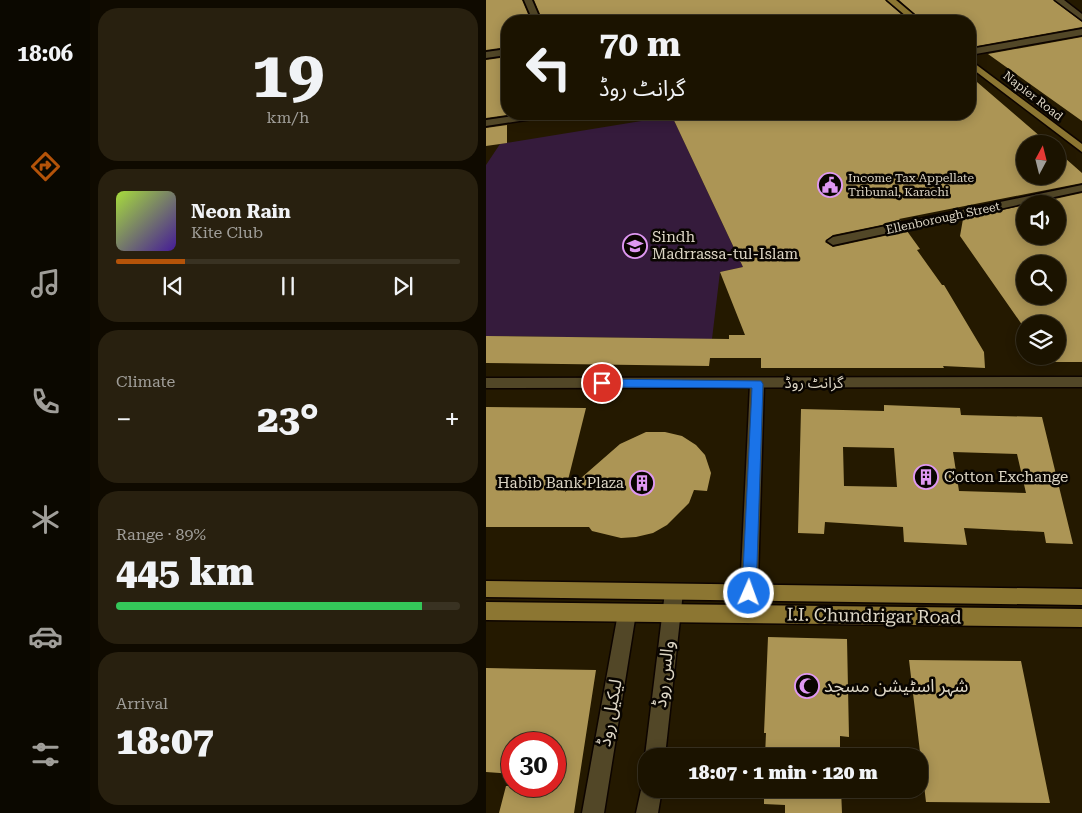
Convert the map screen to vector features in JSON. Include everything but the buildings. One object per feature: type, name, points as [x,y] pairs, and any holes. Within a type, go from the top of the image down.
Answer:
[{"type":"main road","points":[[891,0],[910,15]]},
{"type":"main road","name":"Napier Road","points":[[976,68],[1082,150]]},
{"type":"main road","name":"I.I. Chundrigar Road","points":[[486,589],[1082,597]]},
{"type":"main road","name":"I.I. Chundrigar Road","points":[[486,610],[1082,618]]},
{"type":"street","points":[[528,0],[534,15]]},
{"type":"street","points":[[1059,0],[1082,18]]},
{"type":"street","points":[[976,51],[1082,32]]},
{"type":"street","points":[[486,55],[501,53]]},
{"type":"street","points":[[486,123],[506,120]]},
{"type":"street","name":"Ellenborough Street","points":[[833,241],[1082,188]]},
{"type":"street","name":"گرانٹ روڈ","points":[[486,383],[1082,382]]},
{"type":"street","points":[[748,614],[757,384]]},
{"type":"street","name":"والس روڈ","points":[[655,748],[674,592]]},
{"type":"street","name":"لیکیل روڈ","points":[[594,813],[627,613]]},
{"type":"street","points":[[648,813],[649,798]]},
{"type":"shaded area","points":[[647,120],[674,120],[743,267],[720,272],[712,339],[486,336],[486,165],[500,144]]},
{"type":"place","name":"Income Tax Appellate Tribunal, Karachi","points":[[830,185]]},
{"type":"place","name":"Sindh Madrrassa-tul-Islam","points":[[635,246]]},
{"type":"place","name":"Cotton Exchange","points":[[926,477]]},
{"type":"place","name":"Habib Bank Plaza","points":[[642,483]]},
{"type":"place","name":"شہر اسٹیشن مسجد","points":[[807,686]]},
{"type":"route","points":[[602,383],[757,384],[749,593]]}]
